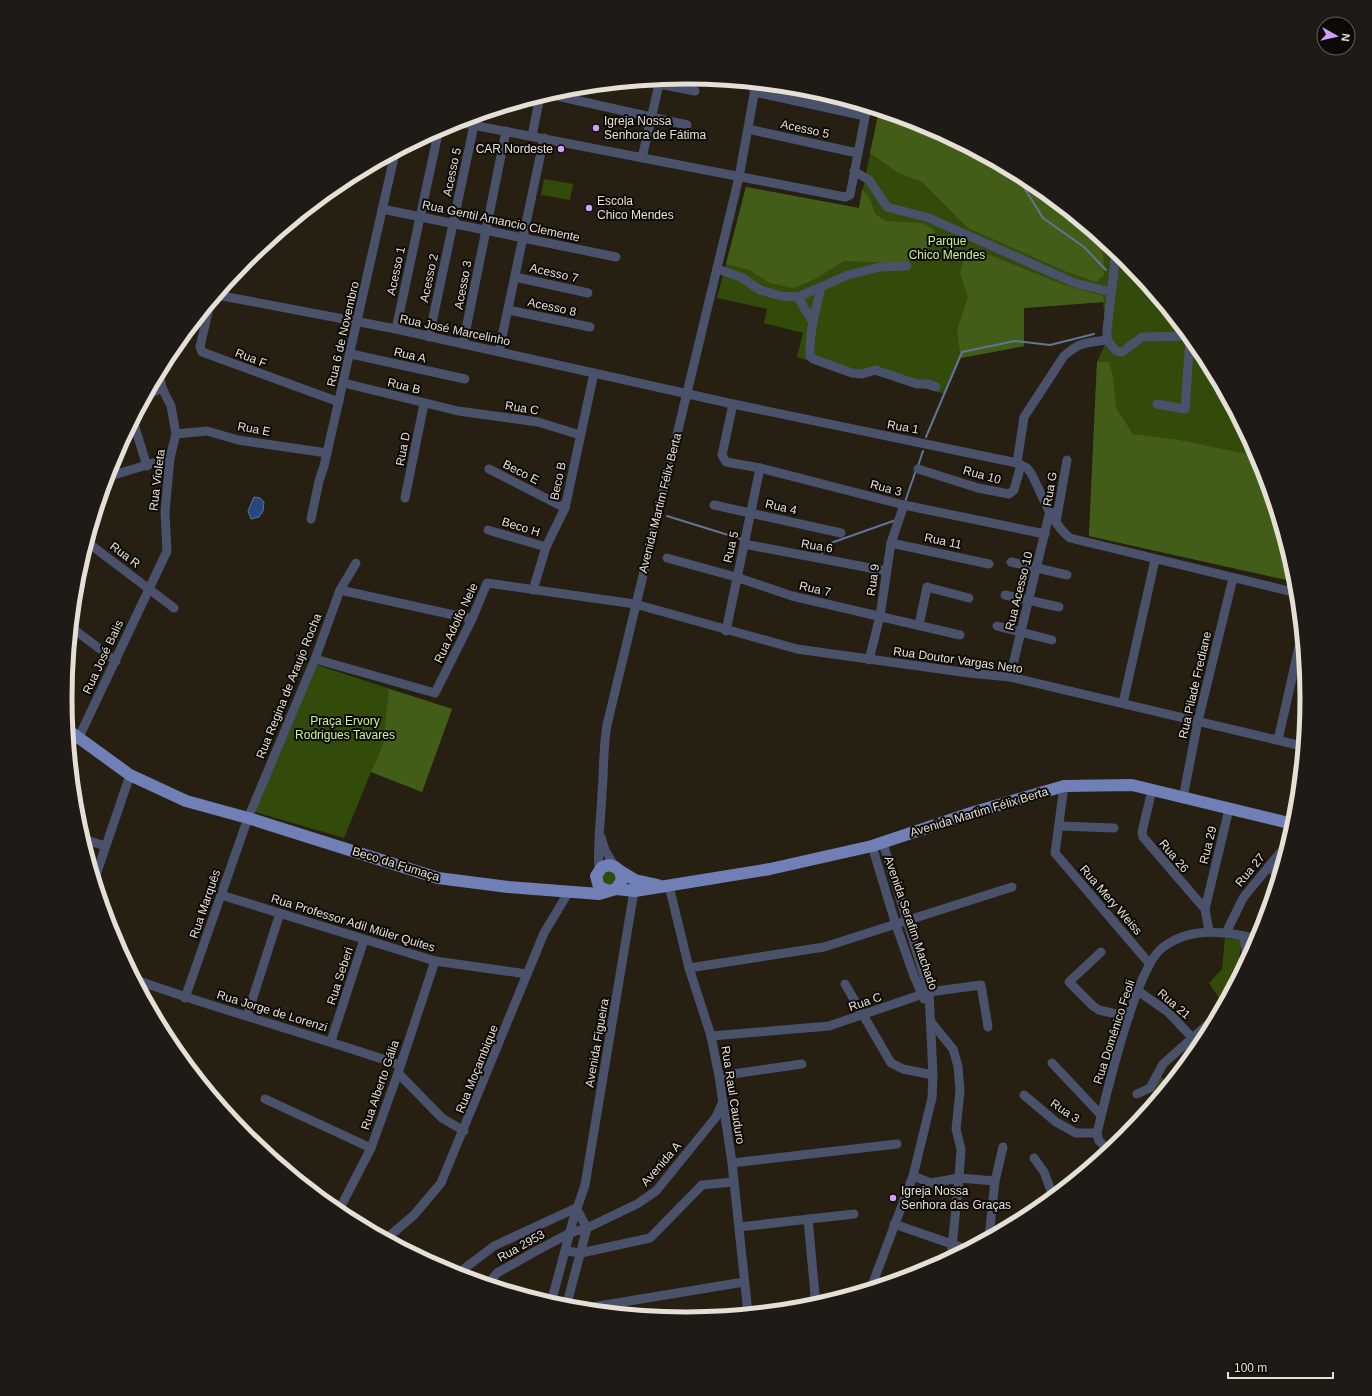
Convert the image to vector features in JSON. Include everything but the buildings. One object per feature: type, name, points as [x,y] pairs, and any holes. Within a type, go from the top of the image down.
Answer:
[{"type":"main road","name":"Beco da Fumaça","points":[[73,733],[130,775],[186,802],[248,818],[438,878],[570,893],[599,894],[612,890]]},
{"type":"main road","name":"Avenida Martim Félix Berta","points":[[612,890],[635,885],[668,886],[770,869],[877,844],[971,813],[1064,786],[1132,785],[1287,823]]},
{"type":"main road","points":[[606,865],[618,869],[622,880],[612,890],[602,889],[598,875],[606,865]]},
{"type":"main road","name":"Avenida Martim Félix Berta","points":[[618,869],[635,885]]},
{"type":"main road","name":"Beco da Fumaça","points":[[570,893],[590,885],[598,875]]},
{"type":"street","points":[[668,84],[694,91]]},
{"type":"street","points":[[642,158],[658,85]]},
{"type":"street","points":[[469,124],[849,197],[866,112],[755,88]]},
{"type":"street","name":"Avenida Martim Félix Berta","points":[[598,875],[598,831],[606,725],[739,177],[755,88]]},
{"type":"street","points":[[561,97],[687,125]]},
{"type":"street","points":[[532,136],[539,102]]},
{"type":"street","name":"Acesso 5","points":[[454,224],[474,125]]},
{"type":"street","name":"Acesso 5","points":[[748,130],[858,153]]},
{"type":"street","name":"Acesso 3","points":[[463,344],[506,131]]},
{"type":"street","name":"Acesso 1","points":[[396,329],[438,137]]},
{"type":"street","points":[[499,351],[544,138]]},
{"type":"street","name":"Rua 6 de Novembro","points":[[311,519],[351,354],[393,158]]},
{"type":"street","points":[[854,171],[869,180],[887,207],[929,218],[1075,283],[1111,292]]},
{"type":"street","name":"Rua Gentil Amancio Clemente","points":[[382,209],[616,257]]},
{"type":"street","name":"Acesso 2","points":[[429,337],[454,224]]},
{"type":"street","points":[[1115,259],[1107,340],[1116,351],[1122,352],[1142,337],[1182,337]]},
{"type":"street","points":[[717,270],[741,277],[760,290],[781,296],[798,297],[848,275],[880,267],[907,266]]},
{"type":"street","name":"Acesso 7","points":[[515,277],[588,293]]},
{"type":"street","points":[[822,287],[812,321],[809,350],[810,356],[813,359],[852,373],[862,374],[875,370],[917,384],[928,384],[936,387]]},
{"type":"street","name":"Rua José Marcelinho","points":[[222,296],[396,329],[687,394]]},
{"type":"street","points":[[798,297],[812,321]]},
{"type":"street","name":"Acesso 8","points":[[508,310],[590,327]]},
{"type":"street","name":"Rua F","points":[[208,313],[200,347],[202,352],[339,402]]},
{"type":"street","points":[[1107,340],[1086,342],[1073,348],[1064,356],[1024,418],[1019,464],[1031,473],[1050,511],[1064,534],[1076,541],[1290,591]]},
{"type":"street","points":[[1157,404],[1185,409],[1189,345]]},
{"type":"street","name":"Rua A","points":[[351,354],[464,379]]},
{"type":"street","name":"Beco B","points":[[533,590],[546,547],[565,508],[594,373]]},
{"type":"street","name":"Rua Violeta","points":[[149,588],[167,551],[164,512],[170,458],[176,434],[171,406],[160,381]]},
{"type":"street","name":"Rua B","points":[[344,383],[424,404],[458,411]]},
{"type":"street","points":[[154,392],[162,388]]},
{"type":"street","name":"Rua 1","points":[[687,394],[1019,464]]},
{"type":"street","name":"Rua D","points":[[404,498],[424,404]]},
{"type":"street","name":"Rua 3","points":[[733,404],[723,459],[726,462],[760,468],[904,505],[1045,534]]},
{"type":"street","name":"Rua C","points":[[458,411],[538,422],[580,435]]},
{"type":"street","points":[[135,427],[146,466]]},
{"type":"street","name":"Rua E","points":[[176,434],[207,431],[238,440],[327,453]]},
{"type":"street","points":[[115,475],[170,458]]},
{"type":"street","name":"Rua G","points":[[1056,522],[1067,460]]},
{"type":"street","name":"Rua 10","points":[[918,469],[978,488],[1009,494],[1014,490],[1019,464]]},
{"type":"street","name":"Rua 5","points":[[726,631],[736,577],[760,468]]},
{"type":"street","name":"Beco E","points":[[488,469],[565,508]]},
{"type":"street","name":"Rua 4","points":[[714,505],[751,512],[841,534]]},
{"type":"street","name":"Rua 9","points":[[869,660],[880,616],[891,543],[904,505]]},
{"type":"street","name":"Rua Acesso 10","points":[[1010,677],[1050,511]]},
{"type":"street","name":"Beco H","points":[[488,530],[546,547]]},
{"type":"street","name":"Rua 11","points":[[891,543],[989,564]]},
{"type":"street","name":"Rua 6","points":[[744,544],[886,571]]},
{"type":"street","name":"Rua R","points":[[92,545],[174,608]]},
{"type":"street","name":"Rua 7","points":[[667,558],[736,577],[792,596],[919,624],[960,635]]},
{"type":"street","points":[[1123,703],[1155,560]]},
{"type":"street","points":[[1011,562],[1067,574]]},
{"type":"street","name":"Rua Regina de Araujo Rocha","points":[[248,818],[315,659],[340,590],[356,563]]},
{"type":"street","name":"Rua Pilade Frediane","points":[[1183,798],[1198,720],[1233,578]]},
{"type":"street","name":"Rua Adolfo Nele","points":[[315,659],[435,693],[472,619],[487,583],[635,604]]},
{"type":"street","points":[[919,624],[927,587],[969,598]]},
{"type":"street","name":"Rua José Balis","points":[[78,737],[116,661],[149,588]]},
{"type":"street","points":[[340,590],[472,619]]},
{"type":"street","points":[[1005,595],[1059,607]]},
{"type":"street","name":"Rua Doutor Vargas Neto","points":[[635,604],[726,631],[797,649],[869,660],[1010,677],[1198,720],[1298,745]]},
{"type":"street","points":[[997,626],[1052,640]]},
{"type":"street","points":[[76,631],[116,661]]},
{"type":"street","points":[[1278,740],[1298,650]]},
{"type":"street","points":[[97,871],[130,775]]},
{"type":"street","points":[[1064,786],[1059,826],[1114,828]]},
{"type":"street","name":"Rua 26","points":[[1152,790],[1142,832],[1143,837],[1205,909]]},
{"type":"street","name":"Rua 29","points":[[1205,909],[1229,809]]},
{"type":"street","name":"Rua Marquês","points":[[185,998],[248,818]]},
{"type":"street","name":"Rua Mery Weiss","points":[[1059,826],[1055,853],[1149,963]]},
{"type":"street","name":"Avenida Martim Félix Berta","points":[[598,831],[605,850],[618,869]]},
{"type":"street","points":[[89,841],[105,846]]},
{"type":"street","name":"Avenida Serafim Machado","points":[[873,1282],[913,1176],[932,1098],[933,1074],[929,1007],[907,921],[877,844]]},
{"type":"street","name":"Avenida Serafim Machado","points":[[877,844],[896,925],[925,993]]},
{"type":"street","name":"Rua 27","points":[[1226,933],[1243,898],[1280,853]]},
{"type":"street","points":[[1269,866],[1274,872]]},
{"type":"street","name":"Avenida Figueira","points":[[553,1297],[566,1251],[576,1208],[585,1185],[635,885]]},
{"type":"street","name":"Rua Raul Cauduro","points":[[668,886],[689,968],[711,1036],[719,1076],[732,1163],[747,1309]]},
{"type":"street","points":[[689,968],[824,947],[1012,887]]},
{"type":"street","name":"Rua Moçambique","points":[[390,1236],[414,1215],[441,1183],[464,1131],[544,932],[570,893]]},
{"type":"street","name":"Rua Professor Adil Müler Quites","points":[[221,895],[435,961],[527,974]]},
{"type":"street","points":[[1205,909],[1209,931]]},
{"type":"street","points":[[247,1016],[280,913]]},
{"type":"street","name":"Rua Domênico Feoli","points":[[1097,1133],[1129,1017],[1149,963],[1161,949],[1180,938],[1209,931],[1251,938]]},
{"type":"street","name":"Rua Seberi","points":[[331,1041],[364,940]]},
{"type":"street","points":[[1101,952],[1069,982],[1099,1010],[1129,1017]]},
{"type":"street","name":"Rua Alberto Gália","points":[[341,1206],[371,1148],[435,961]]},
{"type":"street","name":"Rua Jorge de Lorenzi","points":[[142,982],[185,998],[331,1041],[399,1069],[442,1118],[464,1131]]},
{"type":"street","points":[[845,984],[891,1062],[903,1069],[933,1074]]},
{"type":"street","name":"Rua C","points":[[711,1036],[829,1026],[863,1016],[925,993],[982,985],[988,1027]]},
{"type":"street","name":"Rua 21","points":[[1138,991],[1168,1012],[1196,1041]]},
{"type":"street","points":[[931,1022],[953,1049],[958,1066],[960,1091],[956,1129],[961,1148],[960,1178],[952,1252]]},
{"type":"street","points":[[1137,1094],[1150,1088],[1163,1064],[1204,1028]]},
{"type":"street","points":[[1052,1063],[1101,1115]]},
{"type":"street","points":[[719,1076],[802,1064]]},
{"type":"street","name":"Rua 3","points":[[1024,1095],[1056,1122],[1076,1133],[1097,1133]]},
{"type":"street","points":[[265,1099],[371,1148]]},
{"type":"street","name":"Avenida A","points":[[570,1233],[587,1228],[637,1204],[656,1191],[716,1117],[723,1101]]},
{"type":"street","points":[[716,1117],[725,1114]]},
{"type":"street","points":[[1097,1133],[1099,1141],[1105,1146]]},
{"type":"street","points":[[732,1163],[898,1144]]},
{"type":"street","points":[[990,1231],[995,1181],[1003,1147]]},
{"type":"street","points":[[1034,1158],[1044,1172],[1051,1191]]},
{"type":"street","points":[[913,1176],[930,1183],[960,1178],[995,1181]]},
{"type":"street","points":[[566,1251],[581,1253],[650,1238],[702,1185],[733,1182]]},
{"type":"street","points":[[463,1269],[494,1246],[576,1208],[587,1228],[568,1300]]},
{"type":"street","points":[[739,1228],[854,1214]]},
{"type":"street","points":[[808,1219],[815,1295],[814,1298]]},
{"type":"street","points":[[894,1224],[961,1247]]},
{"type":"street","name":"Rua 2953","points":[[491,1280],[497,1273],[570,1233]]},
{"type":"street","points":[[599,1306],[744,1282]]},
{"type":"green space","name":"Parque Chico Mendes","points":[[878,115],[921,131],[958,147],[993,166],[1027,187],[1091,236],[1148,293],[1197,357],[1218,391],[1237,426],[1253,463],[1279,539],[1288,580],[1089,536],[1097,362],[1107,340],[1103,302],[1024,308],[1024,346],[961,358],[945,394],[875,375],[861,378],[797,357],[803,333],[764,323],[767,309],[717,298],[746,187],[859,208]]},
{"type":"green space","points":[[878,115],[921,131],[958,147],[1027,187],[1091,236],[1105,249],[1103,251],[1104,275],[1096,282],[1067,272],[968,228],[922,182],[897,172],[870,153]]},
{"type":"green space","points":[[544,179],[573,184],[570,200],[541,195]]},
{"type":"green space","points":[[746,187],[859,208],[862,189],[870,199],[875,214],[886,221],[922,223],[934,230],[932,243],[917,259],[902,263],[844,261],[813,280],[793,288],[770,283],[749,270],[726,264]]},
{"type":"green space","points":[[968,250],[980,251],[1064,285],[1103,296],[1104,302],[1024,308],[1024,346],[961,358],[957,331],[968,297],[960,274],[963,259]]},
{"type":"green space","points":[[1097,362],[1109,362],[1113,377],[1116,408],[1133,434],[1179,440],[1249,454],[1267,501],[1279,539],[1288,580],[1089,536]]},
{"type":"green space","name":"Praça Ervory Rodrigues Tavares","points":[[317,665],[452,709],[422,792],[371,772],[344,838],[255,812]]},
{"type":"green space","points":[[389,689],[452,709],[422,792],[371,772],[383,745]]},
{"type":"green space","points":[[612,869],[617,879],[612,885],[604,885],[600,875]]},
{"type":"green space","points":[[1225,938],[1242,940],[1239,966],[1221,1000],[1209,983],[1222,969]]},
{"type":"green space","points":[[1159,1074],[1165,1082],[1155,1094],[1151,1091]]},
{"type":"water","points":[[254,497],[260,498],[264,502],[263,511],[259,517],[251,519],[248,511]]},
{"type":"waterway","points":[[1022,184],[1043,218],[1084,247],[1106,270]]},
{"type":"waterway","points":[[926,437],[962,352],[1015,341],[1050,345],[1094,334]]},
{"type":"waterway","points":[[918,466],[923,451]]},
{"type":"waterway","points":[[905,502],[916,470]]},
{"type":"waterway","points":[[667,516],[741,539]]},
{"type":"waterway","points":[[821,555],[828,544],[896,520]]},
{"type":"place","name":"Igreja Nossa Senhora de Fátima","points":[[596,128]]},
{"type":"place","name":"CAR Nordeste","points":[[561,149]]},
{"type":"place","name":"Escola Chico Mendes","points":[[589,208]]},
{"type":"place","name":"Igreja Nossa Senhora das Graças","points":[[893,1198]]}]
